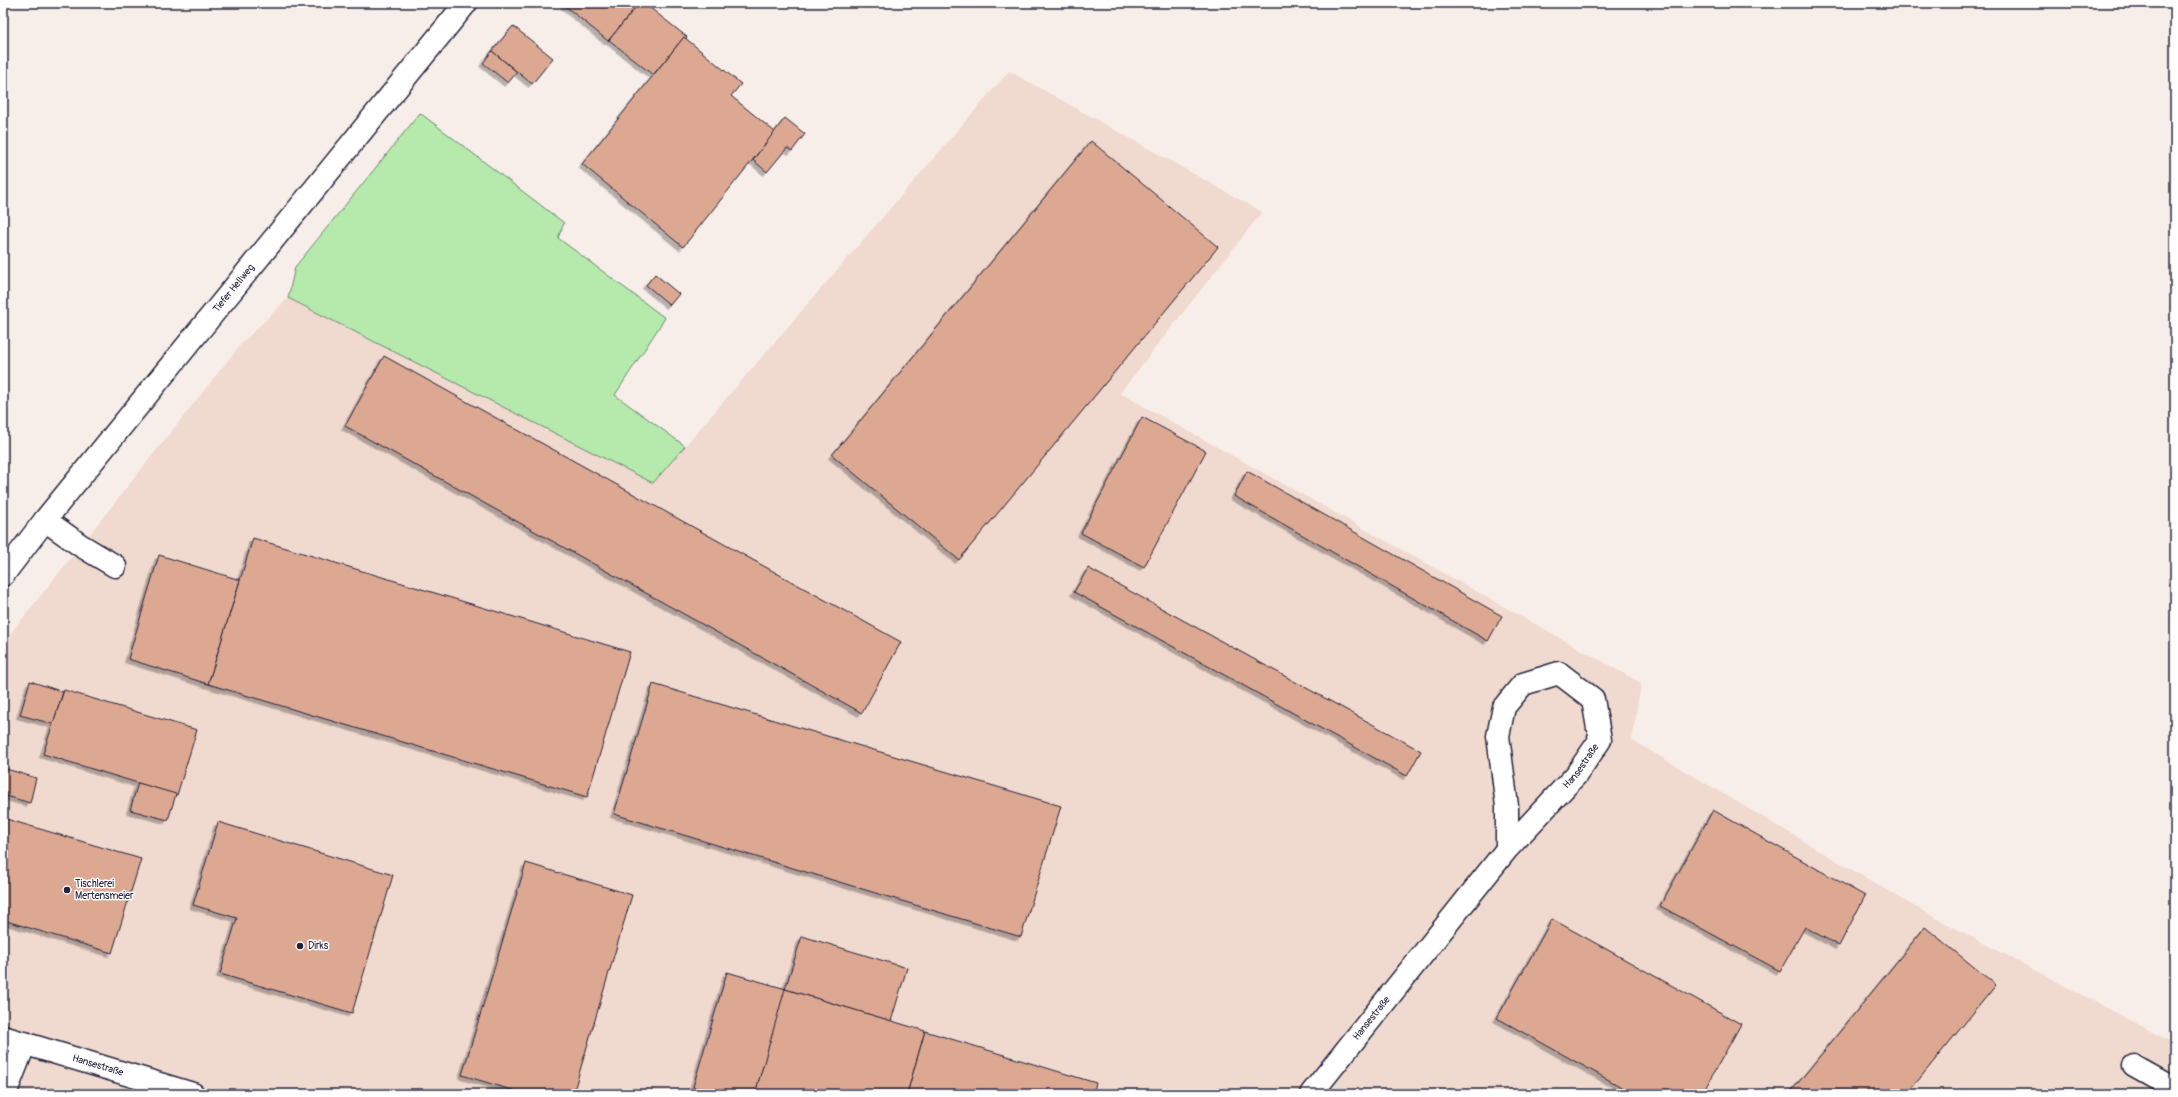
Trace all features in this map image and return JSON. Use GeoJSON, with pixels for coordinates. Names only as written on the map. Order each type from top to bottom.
{"type":"FeatureCollection","features":[{"type":"Feature","properties":{"kind":"street","name":"Tiefer Hellweg"},"geometry":{"type":"LineString","coordinates":[[3,574],[45,520],[466,3]]}},
{"type":"Feature","properties":{"kind":"street"},"geometry":{"type":"LineString","coordinates":[[45,520],[80,545],[115,566]]}},
{"type":"Feature","properties":{"kind":"street","name":"Hansestraße"},"geometry":{"type":"LineString","coordinates":[[1311,1094],[1507,849],[1576,775],[1600,740],[1593,699],[1559,674],[1523,684],[1504,708],[1498,736],[1507,806],[1507,849]]}},
{"type":"Feature","properties":{"kind":"street","name":"Hansestraße"},"geometry":{"type":"LineString","coordinates":[[3,1036],[193,1094]]}},
{"type":"Feature","properties":{"kind":"street"},"geometry":{"type":"LineString","coordinates":[[5,1094],[25,1043]]}},
{"type":"Feature","properties":{"kind":"street"},"geometry":{"type":"LineString","coordinates":[[2134,1066],[2175,1089]]}},
{"type":"Feature","properties":{"kind":"shaded area"},"geometry":{"type":"Polygon","coordinates":[[[1009,71],[1262,212],[1120,393],[1641,683],[1632,740],[1917,908],[2175,1044],[2175,1094],[3,1094],[3,643],[241,344],[288,298],[653,483],[1009,71]]]}},
{"type":"Feature","properties":{"kind":"green space"},"geometry":{"type":"Polygon","coordinates":[[[420,113],[564,223],[558,238],[665,318],[615,395],[685,446],[653,483],[288,298],[295,267],[420,113]]]}},
{"type":"Feature","properties":{"kind":"building"},"geometry":{"type":"Polygon","coordinates":[[[566,3],[639,3],[608,41],[564,5],[566,3]]]}},
{"type":"Feature","properties":{"kind":"building"},"geometry":{"type":"Polygon","coordinates":[[[639,3],[644,3],[687,37],[686,39],[684,37],[653,75],[609,40],[639,3]]]}},
{"type":"Feature","properties":{"kind":"building"},"geometry":{"type":"Polygon","coordinates":[[[513,26],[553,58],[532,84],[492,51],[513,26]]]}},
{"type":"Feature","properties":{"kind":"building"},"geometry":{"type":"Polygon","coordinates":[[[684,37],[741,84],[731,96],[775,132],[683,247],[582,164],[684,37]]]}},
{"type":"Feature","properties":{"kind":"building"},"geometry":{"type":"Polygon","coordinates":[[[492,51],[517,72],[508,83],[483,63],[492,51]]]}},
{"type":"Feature","properties":{"kind":"building"},"geometry":{"type":"Polygon","coordinates":[[[785,118],[805,134],[792,151],[787,148],[767,172],[753,160],[785,118]]]}},
{"type":"Feature","properties":{"kind":"building"},"geometry":{"type":"Polygon","coordinates":[[[1091,141],[1218,247],[959,560],[832,455],[1091,141]]]}},
{"type":"Feature","properties":{"kind":"building"},"geometry":{"type":"Polygon","coordinates":[[[655,274],[679,294],[670,305],[646,285],[655,274]]]}},
{"type":"Feature","properties":{"kind":"building"},"geometry":{"type":"Polygon","coordinates":[[[384,356],[901,642],[862,713],[345,426],[384,356]]]}},
{"type":"Feature","properties":{"kind":"building"},"geometry":{"type":"Polygon","coordinates":[[[1142,417],[1206,451],[1144,567],[1081,533],[1142,417]]]}},
{"type":"Feature","properties":{"kind":"building"},"geometry":{"type":"Polygon","coordinates":[[[1247,471],[1502,616],[1488,641],[1234,496],[1247,471]]]}},
{"type":"Feature","properties":{"kind":"building"},"geometry":{"type":"Polygon","coordinates":[[[253,538],[630,652],[587,797],[208,684],[253,538]]]}},
{"type":"Feature","properties":{"kind":"building"},"geometry":{"type":"Polygon","coordinates":[[[159,555],[240,580],[208,684],[128,659],[159,555]]]}},
{"type":"Feature","properties":{"kind":"building"},"geometry":{"type":"Polygon","coordinates":[[[1088,568],[1421,751],[1407,776],[1074,592],[1088,568]]]}},
{"type":"Feature","properties":{"kind":"building"},"geometry":{"type":"Polygon","coordinates":[[[30,681],[63,692],[53,724],[20,715],[30,681]]]}},
{"type":"Feature","properties":{"kind":"building"},"geometry":{"type":"Polygon","coordinates":[[[653,684],[1061,806],[1021,937],[614,814],[653,684]]]}},
{"type":"Feature","properties":{"kind":"building"},"geometry":{"type":"Polygon","coordinates":[[[64,690],[197,730],[177,795],[43,754],[64,690]]]}},
{"type":"Feature","properties":{"kind":"building"},"geometry":{"type":"Polygon","coordinates":[[[3,768],[36,778],[30,803],[3,795],[3,768]]]}},
{"type":"Feature","properties":{"kind":"building"},"geometry":{"type":"Polygon","coordinates":[[[138,783],[176,794],[168,820],[130,810],[138,783]]]}},
{"type":"Feature","properties":{"kind":"building"},"geometry":{"type":"Polygon","coordinates":[[[1713,810],[1865,896],[1839,946],[1805,927],[1780,971],[1660,906],[1713,810]]]}},
{"type":"Feature","properties":{"kind":"building","name":"Tischlerei Mertensmeier"},"geometry":{"type":"Polygon","coordinates":[[[3,818],[141,859],[112,953],[3,920],[3,818]]]}},
{"type":"Feature","properties":{"kind":"building","name":"Dirks"},"geometry":{"type":"Polygon","coordinates":[[[218,822],[393,875],[352,1013],[220,974],[237,918],[193,905],[218,822]]]}},
{"type":"Feature","properties":{"kind":"building"},"geometry":{"type":"Polygon","coordinates":[[[526,863],[632,895],[573,1094],[525,1094],[462,1075],[526,863]]]}},
{"type":"Feature","properties":{"kind":"building"},"geometry":{"type":"Polygon","coordinates":[[[1552,919],[1741,1024],[1702,1094],[1634,1094],[1497,1018],[1552,919]]]}},
{"type":"Feature","properties":{"kind":"building"},"geometry":{"type":"Polygon","coordinates":[[[1925,927],[1996,985],[1907,1094],[1789,1094],[1925,927]]]}},
{"type":"Feature","properties":{"kind":"building"},"geometry":{"type":"Polygon","coordinates":[[[802,936],[907,968],[891,1021],[785,989],[802,936]]]}},
{"type":"Feature","properties":{"kind":"building"},"geometry":{"type":"Polygon","coordinates":[[[727,972],[786,989],[755,1094],[718,1094],[693,1087],[727,972]]]}},
{"type":"Feature","properties":{"kind":"building"},"geometry":{"type":"Polygon","coordinates":[[[785,989],[925,1031],[907,1094],[755,1094],[785,989]]]}},
{"type":"Feature","properties":{"kind":"building"},"geometry":{"type":"Polygon","coordinates":[[[925,1031],[1096,1083],[1093,1094],[907,1094],[925,1031]]]}},
{"type":"Feature","properties":{"kind":"place","name":"Tischlerei Mertensmeier"},"geometry":{"type":"Point","coordinates":[67,890]}},
{"type":"Feature","properties":{"kind":"place","name":"Dirks"},"geometry":{"type":"Point","coordinates":[300,946]}}]}
